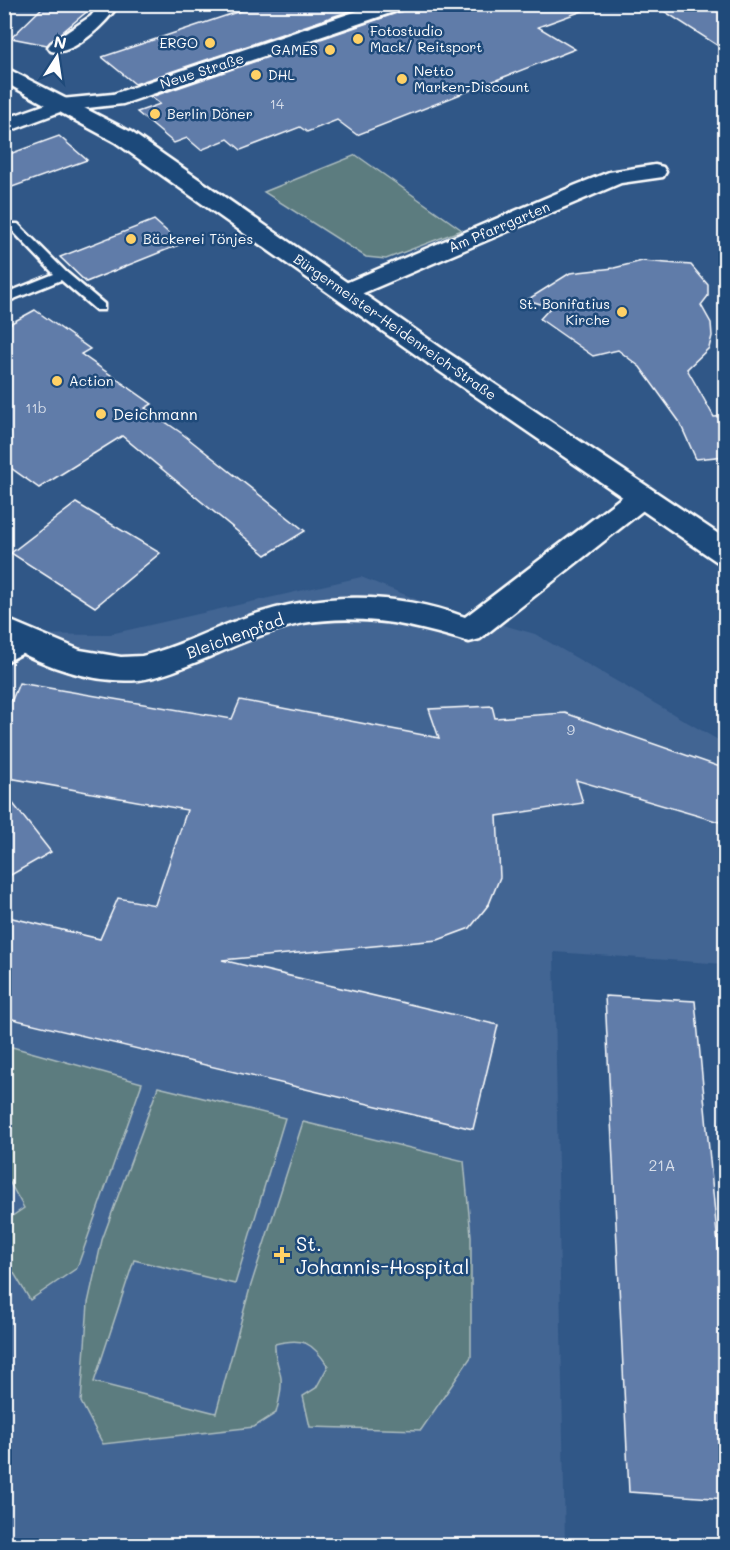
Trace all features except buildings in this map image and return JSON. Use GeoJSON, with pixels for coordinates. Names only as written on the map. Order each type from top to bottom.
{"type":"FeatureCollection","features":[{"type":"Feature","properties":{"kind":"street"},"geometry":{"type":"LineString","coordinates":[[58,47],[98,20],[110,4]]}},
{"type":"Feature","properties":{"kind":"street","name":"Neue Straße"},"geometry":{"type":"LineString","coordinates":[[4,127],[61,105],[116,99],[398,4]]}},
{"type":"Feature","properties":{"kind":"street","name":"Bürgermeister-Heidenreich-Straße"},"geometry":{"type":"LineString","coordinates":[[4,74],[123,137],[726,554]]}},
{"type":"Feature","properties":{"kind":"street","name":"Bürgermeister-Heidenreich-Straße"},"geometry":{"type":"LineString","coordinates":[[4,93],[61,105]]}},
{"type":"Feature","properties":{"kind":"street","name":"Am Pfarrgarten"},"geometry":{"type":"LineString","coordinates":[[345,292],[414,265],[477,235],[617,177],[655,172]]}},
{"type":"Feature","properties":{"kind":"street","name":"Bleichenpfad"},"geometry":{"type":"LineString","coordinates":[[12,643],[95,666],[123,667],[159,664],[282,617],[361,607],[441,618],[469,631],[641,497]]}},
{"type":"Feature","properties":{"kind":"lane"},"geometry":{"type":"LineString","coordinates":[[14,226],[62,275],[100,307]]}},
{"type":"Feature","properties":{"kind":"lane"},"geometry":{"type":"LineString","coordinates":[[4,298],[62,275]]}},
{"type":"Feature","properties":{"kind":"shaded area","name":"St. Johannis-Hospital"},"geometry":{"type":"Polygon","coordinates":[[[361,577],[428,604],[535,634],[725,744],[725,964],[554,952],[565,1545],[5,1546],[5,634],[106,635],[361,577]]]}},
{"type":"Feature","properties":{"kind":"green space"},"geometry":{"type":"Polygon","coordinates":[[[356,155],[462,230],[386,259],[366,257],[264,192],[356,155]]]}},
{"type":"Feature","properties":{"kind":"green space"},"geometry":{"type":"Polygon","coordinates":[[[5,1045],[142,1083],[77,1268],[30,1300],[5,1258],[5,1221],[24,1208],[5,1174],[5,1045]]]}},
{"type":"Feature","properties":{"kind":"green space"},"geometry":{"type":"Polygon","coordinates":[[[158,1087],[285,1118],[235,1284],[134,1260],[94,1382],[216,1413],[250,1288],[303,1122],[464,1161],[471,1236],[471,1357],[421,1430],[310,1427],[303,1396],[316,1388],[328,1366],[312,1347],[306,1343],[293,1341],[275,1344],[281,1382],[276,1413],[254,1427],[103,1444],[81,1402],[88,1303],[102,1240],[158,1087]]]}},
{"type":"Feature","properties":{"kind":"place","name":"Fotostudio Mack/ Reitsport"},"geometry":{"type":"Point","coordinates":[358,39]}},
{"type":"Feature","properties":{"kind":"place","name":"ERGO"},"geometry":{"type":"Point","coordinates":[210,43]}},
{"type":"Feature","properties":{"kind":"place","name":"GAMES"},"geometry":{"type":"Point","coordinates":[330,50]}},
{"type":"Feature","properties":{"kind":"place","name":"DHL"},"geometry":{"type":"Point","coordinates":[256,75]}},
{"type":"Feature","properties":{"kind":"place","name":"Netto Marken-Discount"},"geometry":{"type":"Point","coordinates":[402,79]}},
{"type":"Feature","properties":{"kind":"place","name":"Berlin Döner"},"geometry":{"type":"Point","coordinates":[155,114]}},
{"type":"Feature","properties":{"kind":"place","name":"Bäckerei Tönjes"},"geometry":{"type":"Point","coordinates":[131,239]}},
{"type":"Feature","properties":{"kind":"place","name":"St. Bonifatius Kirche"},"geometry":{"type":"Point","coordinates":[622,312]}},
{"type":"Feature","properties":{"kind":"place","name":"Action"},"geometry":{"type":"Point","coordinates":[57,381]}},
{"type":"Feature","properties":{"kind":"place","name":"Deichmann"},"geometry":{"type":"Point","coordinates":[101,414]}},
{"type":"Feature","properties":{"kind":"place","name":"St. Johannis-Hospital"},"geometry":{"type":"Point","coordinates":[282,1255]}}]}
